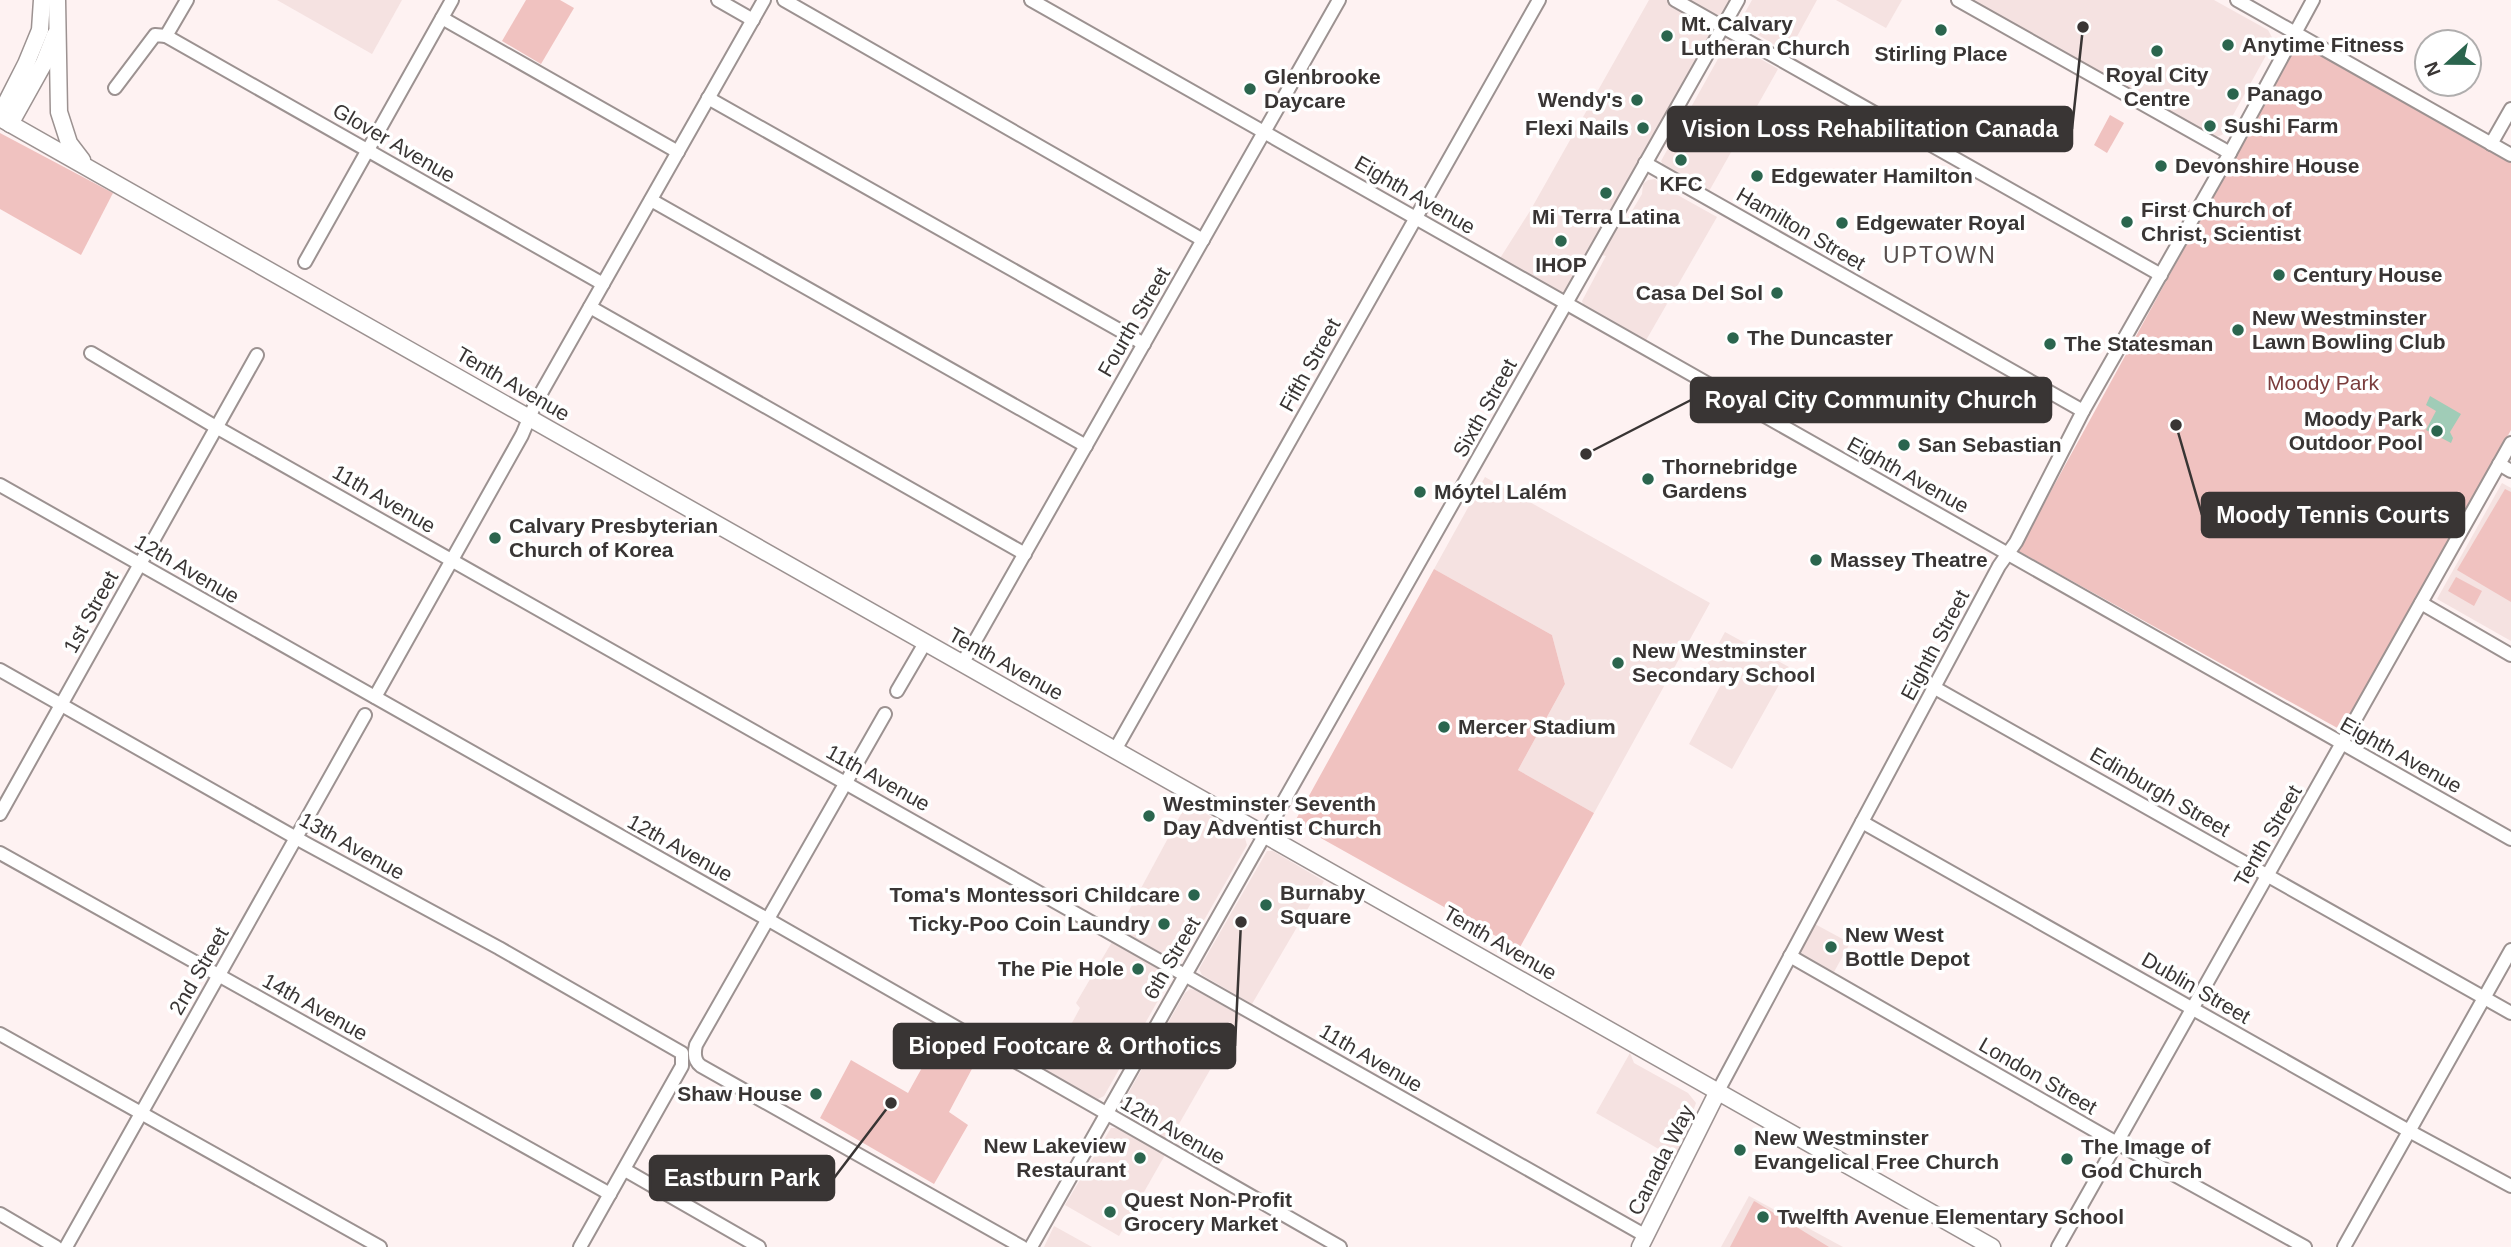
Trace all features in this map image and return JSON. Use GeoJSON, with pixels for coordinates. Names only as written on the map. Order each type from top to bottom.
{"type":"FeatureCollection","features":[{"type":"Feature","properties":{"kind":"main road"},"geometry":{"type":"LineString","coordinates":[[3,119],[40,30],[42,0]]}},
{"type":"Feature","properties":{"kind":"main road"},"geometry":{"type":"LineString","coordinates":[[58,0],[59,112],[69,143],[91,169]]}},
{"type":"Feature","properties":{"kind":"main road"},"geometry":{"type":"LineString","coordinates":[[3,119],[44,63],[58,26]]}},
{"type":"Feature","properties":{"kind":"main road","name":"Tenth Avenue"},"geometry":{"type":"LineString","coordinates":[[3,119],[1992,1247]]}},
{"type":"Feature","properties":{"kind":"main road","name":"Canada Way"},"geometry":{"type":"LineString","coordinates":[[1643,1242],[1718,1091]]}},
{"type":"Feature","properties":{"kind":"street"},"geometry":{"type":"LineString","coordinates":[[116,88],[155,35],[166,36],[187,0]]}},
{"type":"Feature","properties":{"kind":"street"},"geometry":{"type":"LineString","coordinates":[[305,262],[452,0]]}},
{"type":"Feature","properties":{"kind":"street"},"geometry":{"type":"LineString","coordinates":[[718,0],[753,20]]}},
{"type":"Feature","properties":{"kind":"street"},"geometry":{"type":"LineString","coordinates":[[375,697],[522,435],[536,402],[764,0]]}},
{"type":"Feature","properties":{"kind":"street"},"geometry":{"type":"LineString","coordinates":[[784,0],[1203,240]]}},
{"type":"Feature","properties":{"kind":"street","name":"Eighth Avenue"},"geometry":{"type":"LineString","coordinates":[[1031,0],[2511,839]]}},
{"type":"Feature","properties":{"kind":"street","name":"Fourth Street"},"geometry":{"type":"LineString","coordinates":[[962,664],[1339,0]]}},
{"type":"Feature","properties":{"kind":"street","name":"Fifth Street"},"geometry":{"type":"LineString","coordinates":[[1115,750],[1539,0]]}},
{"type":"Feature","properties":{"kind":"street"},"geometry":{"type":"LineString","coordinates":[[1675,0],[2161,275]]}},
{"type":"Feature","properties":{"kind":"street","name":"Sixth Street"},"geometry":{"type":"LineString","coordinates":[[1265,834],[1738,0]]}},
{"type":"Feature","properties":{"kind":"street"},"geometry":{"type":"LineString","coordinates":[[1958,0],[2230,153]]}},
{"type":"Feature","properties":{"kind":"street"},"geometry":{"type":"LineString","coordinates":[[2237,0],[2511,155]]}},
{"type":"Feature","properties":{"kind":"street","name":"Eighth Street"},"geometry":{"type":"LineString","coordinates":[[1718,1091],[2007,552],[2016,542],[2083,411],[2230,153],[2313,0]]}},
{"type":"Feature","properties":{"kind":"street"},"geometry":{"type":"LineString","coordinates":[[442,18],[678,152]]}},
{"type":"Feature","properties":{"kind":"street","name":"Glover Avenue"},"geometry":{"type":"LineString","coordinates":[[166,36],[603,284]]}},
{"type":"Feature","properties":{"kind":"street"},"geometry":{"type":"LineString","coordinates":[[708,98],[1143,344]]}},
{"type":"Feature","properties":{"kind":"street"},"geometry":{"type":"LineString","coordinates":[[2491,144],[2511,109]]}},
{"type":"Feature","properties":{"kind":"street","name":"Hamilton Street"},"geometry":{"type":"LineString","coordinates":[[1645,163],[2083,411]]}},
{"type":"Feature","properties":{"kind":"street"},"geometry":{"type":"LineString","coordinates":[[651,200],[1086,446]]}},
{"type":"Feature","properties":{"kind":"street"},"geometry":{"type":"LineString","coordinates":[[590,307],[1025,554]]}},
{"type":"Feature","properties":{"kind":"street","name":"11th Avenue"},"geometry":{"type":"LineString","coordinates":[[91,353],[1185,975],[1643,1242]]}},
{"type":"Feature","properties":{"kind":"street","name":"1st Street"},"geometry":{"type":"LineString","coordinates":[[0,814],[257,355]]}},
{"type":"Feature","properties":{"kind":"street","name":"Tenth Street"},"geometry":{"type":"LineString","coordinates":[[2058,1247],[2511,443]]}},
{"type":"Feature","properties":{"kind":"street"},"geometry":{"type":"LineString","coordinates":[[2499,464],[2511,471]]}},
{"type":"Feature","properties":{"kind":"street","name":"12th Avenue"},"geometry":{"type":"LineString","coordinates":[[0,485],[1340,1247]]}},
{"type":"Feature","properties":{"kind":"street"},"geometry":{"type":"LineString","coordinates":[[2421,603],[2511,655]]}},
{"type":"Feature","properties":{"kind":"street"},"geometry":{"type":"LineString","coordinates":[[897,691],[925,643]]}},
{"type":"Feature","properties":{"kind":"street","name":"13th Avenue"},"geometry":{"type":"LineString","coordinates":[[0,670],[533,967],[689,1056],[701,1066],[1022,1247]]}},
{"type":"Feature","properties":{"kind":"street","name":"Edinburgh Street"},"geometry":{"type":"LineString","coordinates":[[1935,688],[2511,1013]]}},
{"type":"Feature","properties":{"kind":"street"},"geometry":{"type":"LineString","coordinates":[[580,1247],[885,714]]}},
{"type":"Feature","properties":{"kind":"street","name":"2nd Street"},"geometry":{"type":"LineString","coordinates":[[66,1247],[365,715]]}},
{"type":"Feature","properties":{"kind":"street","name":"Dublin Street"},"geometry":{"type":"LineString","coordinates":[[1862,822],[2511,1186]]}},
{"type":"Feature","properties":{"kind":"street","name":"6th Street"},"geometry":{"type":"LineString","coordinates":[[1031,1247],[1265,834]]}},
{"type":"Feature","properties":{"kind":"street","name":"14th Avenue"},"geometry":{"type":"LineString","coordinates":[[0,853],[610,1194]]}},
{"type":"Feature","properties":{"kind":"street"},"geometry":{"type":"LineString","coordinates":[[2344,1247],[2511,950]]}},
{"type":"Feature","properties":{"kind":"street","name":"London Street"},"geometry":{"type":"LineString","coordinates":[[1790,956],[2305,1247]]}},
{"type":"Feature","properties":{"kind":"street"},"geometry":{"type":"LineString","coordinates":[[0,1034],[380,1247]]}},
{"type":"Feature","properties":{"kind":"street"},"geometry":{"type":"LineString","coordinates":[[625,1170],[759,1247]]}},
{"type":"Feature","properties":{"kind":"street"},"geometry":{"type":"LineString","coordinates":[[0,1214],[56,1247]]}},
{"type":"Feature","properties":{"kind":"shaded area"},"geometry":{"type":"Polygon","coordinates":[[[277,0],[402,0],[372,54],[277,0]]]}},
{"type":"Feature","properties":{"kind":"shaded area"},"geometry":{"type":"Polygon","coordinates":[[[1649,0],[1738,0],[1565,304],[1497,263],[1530,211],[1649,0]]]}},
{"type":"Feature","properties":{"kind":"shaded area"},"geometry":{"type":"Polygon","coordinates":[[[1752,0],[1817,0],[1788,53],[1750,30],[1742,30],[1739,23],[1752,0]]]}},
{"type":"Feature","properties":{"kind":"shaded area"},"geometry":{"type":"Polygon","coordinates":[[[1836,0],[1902,0],[1886,28],[1836,0]]]}},
{"type":"Feature","properties":{"kind":"shaded area","name":"Royal City Centre"},"geometry":{"type":"Polygon","coordinates":[[[1969,0],[2214,0],[2268,30],[2274,41],[2222,135],[2213,138],[1969,0]]]}},
{"type":"Feature","properties":{"kind":"shaded area"},"geometry":{"type":"Polygon","coordinates":[[[1729,41],[1778,69],[1708,193],[1665,168],[1661,161],[1719,57],[1715,49],[1718,44],[1726,46],[1729,41]]]}},
{"type":"Feature","properties":{"kind":"shaded area"},"geometry":{"type":"Polygon","coordinates":[[[1655,179],[1665,188],[1717,217],[1645,342],[1584,307],[1582,301],[1606,256],[1602,255],[1622,220],[1626,221],[1642,194],[1643,184],[1655,179]]]}},
{"type":"Feature","properties":{"kind":"shaded area"},"geometry":{"type":"Polygon","coordinates":[[[2430,396],[2461,414],[2450,432],[2453,438],[2451,443],[2426,430],[2436,411],[2426,405],[2430,396]]]}},
{"type":"Feature","properties":{"kind":"shaded area","name":"New Westminster Secondary School"},"geometry":{"type":"Polygon","coordinates":[[[1485,477],[1710,603],[1594,813],[1518,770],[1565,684],[1552,635],[1434,569],[1485,477]]]}},
{"type":"Feature","properties":{"kind":"shaded area"},"geometry":{"type":"Polygon","coordinates":[[[2502,483],[2511,488],[2511,641],[2437,599],[2502,483]]]}},
{"type":"Feature","properties":{"kind":"shaded area"},"geometry":{"type":"Polygon","coordinates":[[[1725,632],[1789,667],[1732,769],[1689,744],[1723,681],[1704,670],[1725,632]]]}},
{"type":"Feature","properties":{"kind":"shaded area"},"geometry":{"type":"Polygon","coordinates":[[[1187,803],[1244,835],[1247,845],[1183,957],[1174,960],[1119,929],[1187,803]]]}},
{"type":"Feature","properties":{"kind":"shaded area"},"geometry":{"type":"Polygon","coordinates":[[[1267,851],[1273,851],[1324,881],[1252,1004],[1202,975],[1199,969],[1267,851]]]}},
{"type":"Feature","properties":{"kind":"shaded area"},"geometry":{"type":"Polygon","coordinates":[[[1813,923],[1850,943],[1834,972],[1798,952],[1813,923]]]}},
{"type":"Feature","properties":{"kind":"shaded area"},"geometry":{"type":"Polygon","coordinates":[[[1112,942],[1165,972],[1169,981],[1104,1096],[1098,1099],[1046,1071],[1080,1008],[1076,1003],[1112,942]]]}},
{"type":"Feature","properties":{"kind":"shaded area"},"geometry":{"type":"Polygon","coordinates":[[[1190,989],[1241,1016],[1168,1143],[1129,1120],[1121,1106],[1185,993],[1190,989]]]}},
{"type":"Feature","properties":{"kind":"shaded area"},"geometry":{"type":"Polygon","coordinates":[[[1630,1053],[1634,1063],[1688,1093],[1696,1103],[1676,1159],[1596,1113],[1630,1053]]]}},
{"type":"Feature","properties":{"kind":"shaded area"},"geometry":{"type":"Polygon","coordinates":[[[1111,1128],[1117,1128],[1165,1155],[1119,1236],[1065,1205],[1111,1128]]]}},
{"type":"Feature","properties":{"kind":"shaded area","name":"Twelfth Avenue Elementary School"},"geometry":{"type":"Polygon","coordinates":[[[1749,1196],[1843,1247],[1721,1247],[1749,1196]]]}},
{"type":"Feature","properties":{"kind":"shaded area"},"geometry":{"type":"Polygon","coordinates":[[[1054,1226],[1092,1247],[1044,1247],[1054,1226]]]}},
{"type":"Feature","properties":{"kind":"green space"},"geometry":{"type":"Polygon","coordinates":[[[526,0],[560,0],[574,8],[541,64],[502,41],[526,0]]]}},
{"type":"Feature","properties":{"kind":"green space","name":"Moody Park"},"geometry":{"type":"Polygon","coordinates":[[[2298,41],[2511,162],[2511,430],[2341,730],[2018,551],[2298,41]]]}},
{"type":"Feature","properties":{"kind":"green space"},"geometry":{"type":"Polygon","coordinates":[[[2110,115],[2124,123],[2107,153],[2094,145],[2110,115]]]}},
{"type":"Feature","properties":{"kind":"green space"},"geometry":{"type":"Polygon","coordinates":[[[0,133],[113,193],[81,255],[0,209],[0,133]]]}},
{"type":"Feature","properties":{"kind":"green space"},"geometry":{"type":"Polygon","coordinates":[[[2505,489],[2511,492],[2511,602],[2457,570],[2505,489]]]}},
{"type":"Feature","properties":{"kind":"green space","name":"Mercer Stadium"},"geometry":{"type":"Polygon","coordinates":[[[1434,569],[1552,635],[1565,684],[1518,770],[1594,813],[1519,949],[1294,823],[1434,569]]]}},
{"type":"Feature","properties":{"kind":"green space"},"geometry":{"type":"Polygon","coordinates":[[[2456,577],[2482,591],[2474,606],[2448,591],[2456,577]]]}},
{"type":"Feature","properties":{"kind":"green space"},"geometry":{"type":"Polygon","coordinates":[[[944,1028],[982,1050],[949,1112],[968,1125],[934,1184],[820,1118],[851,1060],[908,1093],[944,1028]]]}},
{"type":"Feature","properties":{"kind":"green space","name":"Twelfth Avenue Elementary School"},"geometry":{"type":"Polygon","coordinates":[[[1754,1201],[1756,1202],[1829,1247],[1730,1247],[1754,1201]]]}},
{"type":"Feature","properties":{"kind":"place","name":"Vision Loss Rehabilitation Canada"},"geometry":{"type":"Point","coordinates":[2083,27]}},
{"type":"Feature","properties":{"kind":"place","name":"Stirling Place"},"geometry":{"type":"Point","coordinates":[1941,30]}},
{"type":"Feature","properties":{"kind":"place","name":"Mt. Calvary Lutheran Church"},"geometry":{"type":"Point","coordinates":[1667,36]}},
{"type":"Feature","properties":{"kind":"place","name":"Anytime Fitness"},"geometry":{"type":"Point","coordinates":[2228,45]}},
{"type":"Feature","properties":{"kind":"place","name":"Royal City Centre"},"geometry":{"type":"Point","coordinates":[2157,51]}},
{"type":"Feature","properties":{"kind":"place","name":"Glenbrooke Daycare"},"geometry":{"type":"Point","coordinates":[1250,89]}},
{"type":"Feature","properties":{"kind":"place","name":"Panago"},"geometry":{"type":"Point","coordinates":[2233,94]}},
{"type":"Feature","properties":{"kind":"place","name":"Wendy's"},"geometry":{"type":"Point","coordinates":[1637,100]}},
{"type":"Feature","properties":{"kind":"place","name":"Sushi Farm"},"geometry":{"type":"Point","coordinates":[2210,126]}},
{"type":"Feature","properties":{"kind":"place","name":"Flexi Nails"},"geometry":{"type":"Point","coordinates":[1643,128]}},
{"type":"Feature","properties":{"kind":"place","name":"KFC"},"geometry":{"type":"Point","coordinates":[1681,160]}},
{"type":"Feature","properties":{"kind":"place","name":"Devonshire House"},"geometry":{"type":"Point","coordinates":[2161,166]}},
{"type":"Feature","properties":{"kind":"place","name":"Edgewater Hamilton"},"geometry":{"type":"Point","coordinates":[1757,176]}},
{"type":"Feature","properties":{"kind":"place","name":"Mi Terra Latina"},"geometry":{"type":"Point","coordinates":[1606,193]}},
{"type":"Feature","properties":{"kind":"place","name":"First Church of Christ, Scientist"},"geometry":{"type":"Point","coordinates":[2127,222]}},
{"type":"Feature","properties":{"kind":"place","name":"Edgewater Royal"},"geometry":{"type":"Point","coordinates":[1842,223]}},
{"type":"Feature","properties":{"kind":"place","name":"IHOP"},"geometry":{"type":"Point","coordinates":[1561,241]}},
{"type":"Feature","properties":{"kind":"place","name":"Century House"},"geometry":{"type":"Point","coordinates":[2279,275]}},
{"type":"Feature","properties":{"kind":"place","name":"Casa Del Sol"},"geometry":{"type":"Point","coordinates":[1777,293]}},
{"type":"Feature","properties":{"kind":"place","name":"New Westminster Lawn Bowling Club"},"geometry":{"type":"Point","coordinates":[2238,330]}},
{"type":"Feature","properties":{"kind":"place","name":"The Duncaster"},"geometry":{"type":"Point","coordinates":[1733,338]}},
{"type":"Feature","properties":{"kind":"place","name":"The Statesman"},"geometry":{"type":"Point","coordinates":[2050,344]}},
{"type":"Feature","properties":{"kind":"place","name":"Moody Tennis Courts"},"geometry":{"type":"Point","coordinates":[2176,425]}},
{"type":"Feature","properties":{"kind":"place","name":"Moody Park Outdoor Pool"},"geometry":{"type":"Point","coordinates":[2437,431]}},
{"type":"Feature","properties":{"kind":"place","name":"San Sebastian"},"geometry":{"type":"Point","coordinates":[1904,445]}},
{"type":"Feature","properties":{"kind":"place","name":"Royal City Community Church"},"geometry":{"type":"Point","coordinates":[1586,454]}},
{"type":"Feature","properties":{"kind":"place","name":"Thornebridge Gardens"},"geometry":{"type":"Point","coordinates":[1648,479]}},
{"type":"Feature","properties":{"kind":"place","name":"Móytel Lalém"},"geometry":{"type":"Point","coordinates":[1420,492]}},
{"type":"Feature","properties":{"kind":"place","name":"Calvary Presbyterian Church of Korea"},"geometry":{"type":"Point","coordinates":[495,538]}},
{"type":"Feature","properties":{"kind":"place","name":"Massey Theatre"},"geometry":{"type":"Point","coordinates":[1816,560]}},
{"type":"Feature","properties":{"kind":"place","name":"New Westminster Secondary School"},"geometry":{"type":"Point","coordinates":[1618,663]}},
{"type":"Feature","properties":{"kind":"place","name":"Mercer Stadium"},"geometry":{"type":"Point","coordinates":[1444,727]}},
{"type":"Feature","properties":{"kind":"place","name":"Westminster Seventh Day Adventist Church"},"geometry":{"type":"Point","coordinates":[1149,816]}},
{"type":"Feature","properties":{"kind":"place","name":"Toma's Montessori Childcare"},"geometry":{"type":"Point","coordinates":[1194,895]}},
{"type":"Feature","properties":{"kind":"place","name":"Burnaby Square"},"geometry":{"type":"Point","coordinates":[1266,905]}},
{"type":"Feature","properties":{"kind":"place","name":"Bioped Footcare & Orthotics"},"geometry":{"type":"Point","coordinates":[1241,922]}},
{"type":"Feature","properties":{"kind":"place","name":"Ticky-Poo Coin Laundry"},"geometry":{"type":"Point","coordinates":[1164,924]}},
{"type":"Feature","properties":{"kind":"place","name":"New West Bottle Depot"},"geometry":{"type":"Point","coordinates":[1831,947]}},
{"type":"Feature","properties":{"kind":"place","name":"The Pie Hole"},"geometry":{"type":"Point","coordinates":[1138,969]}},
{"type":"Feature","properties":{"kind":"place","name":"Shaw House"},"geometry":{"type":"Point","coordinates":[816,1094]}},
{"type":"Feature","properties":{"kind":"place","name":"Eastburn Park"},"geometry":{"type":"Point","coordinates":[891,1103]}},
{"type":"Feature","properties":{"kind":"place","name":"New Westminster Evangelical Free Church"},"geometry":{"type":"Point","coordinates":[1740,1150]}},
{"type":"Feature","properties":{"kind":"place","name":"New Lakeview Restaurant"},"geometry":{"type":"Point","coordinates":[1140,1158]}},
{"type":"Feature","properties":{"kind":"place","name":"The Image of God Church"},"geometry":{"type":"Point","coordinates":[2067,1159]}},
{"type":"Feature","properties":{"kind":"place","name":"Quest Non-Profit Grocery Market"},"geometry":{"type":"Point","coordinates":[1110,1212]}},
{"type":"Feature","properties":{"kind":"place","name":"Twelfth Avenue Elementary School"},"geometry":{"type":"Point","coordinates":[1763,1217]}},
{"type":"Feature","properties":{"kind":"district","name":"UPTOWN"},"geometry":{"type":"Point","coordinates":[1940,255]}}]}
